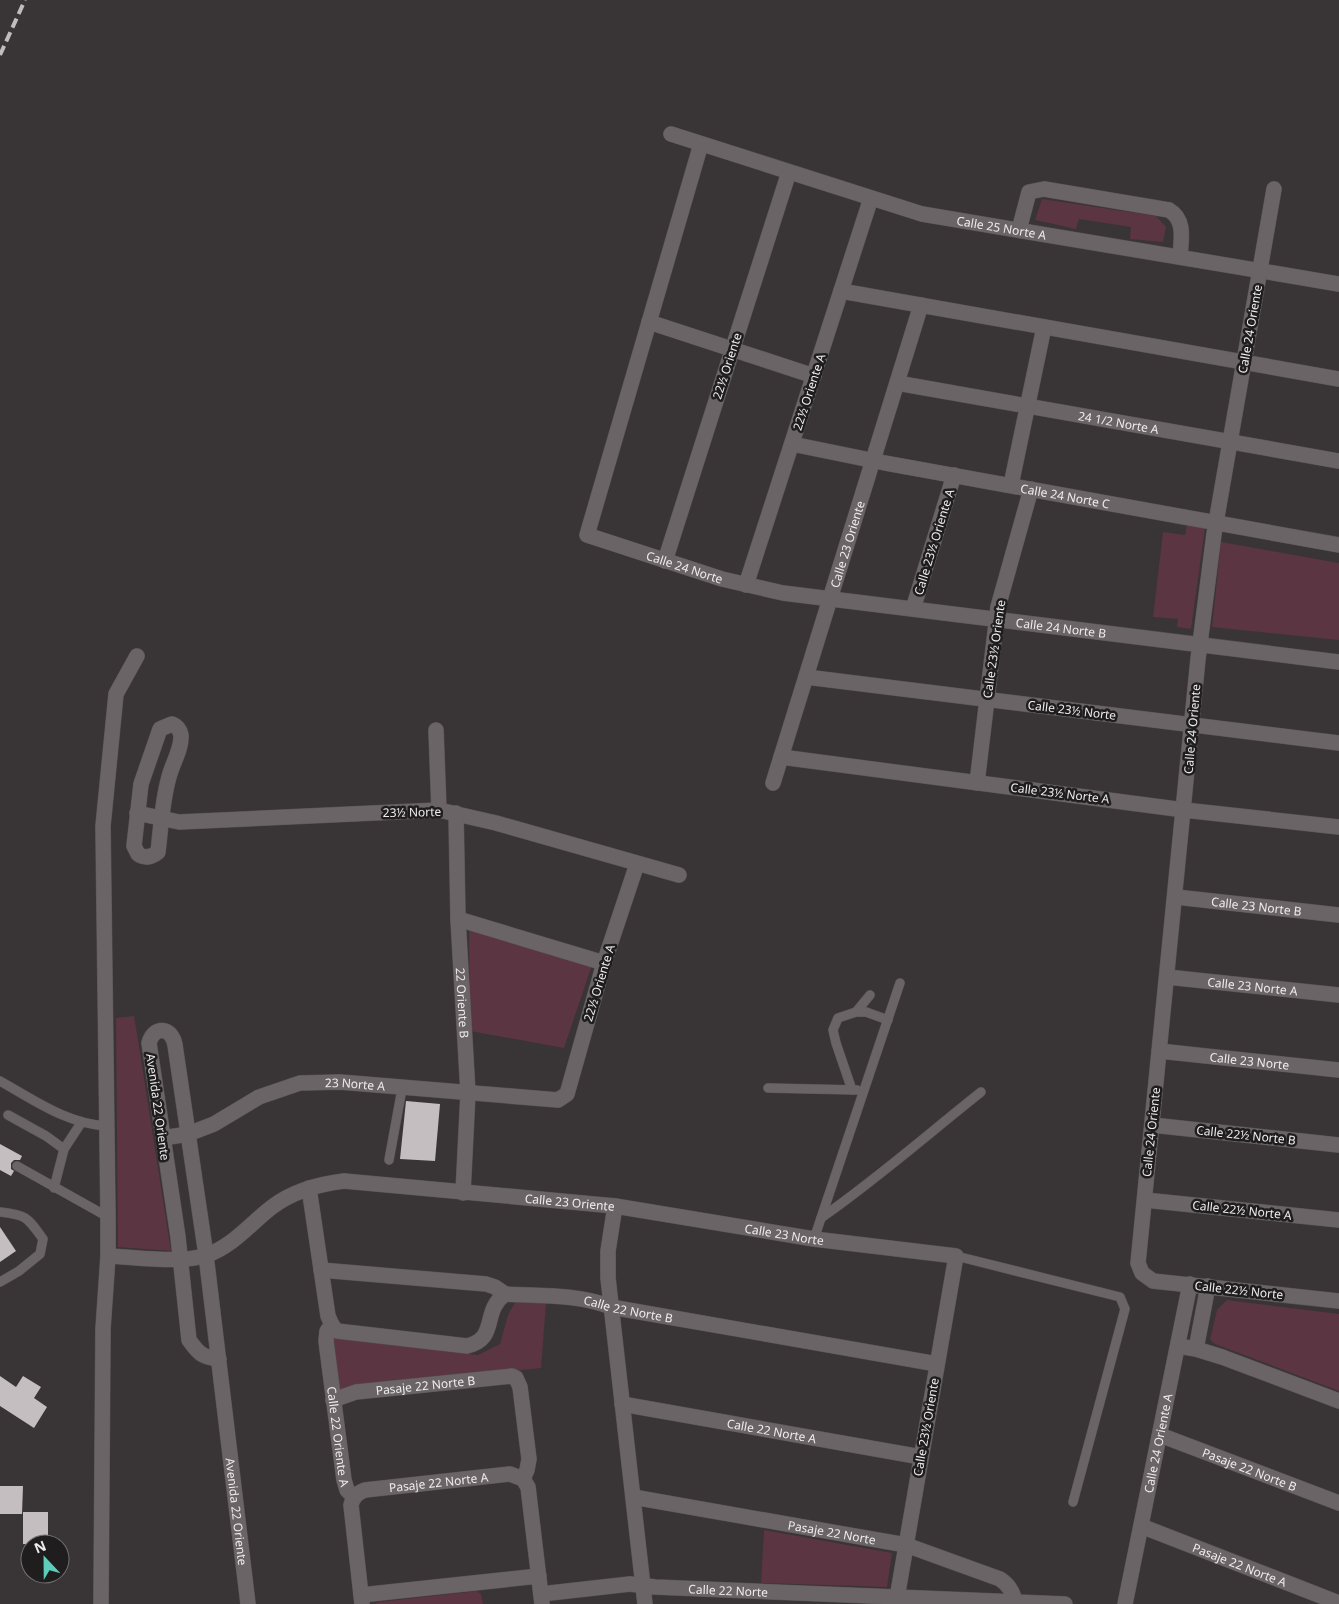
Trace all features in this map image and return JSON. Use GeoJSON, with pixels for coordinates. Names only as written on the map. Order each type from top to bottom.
{"type":"FeatureCollection","features":[{"type":"Feature","properties":{"kind":"street","name":"Calle 25 Norte A"},"geometry":{"type":"LineString","coordinates":[[671,134],[922,214],[1339,284]]}},
{"type":"Feature","properties":{"kind":"street"},"geometry":{"type":"LineString","coordinates":[[701,144],[649,322],[814,376]]}},
{"type":"Feature","properties":{"kind":"street","name":"22½ Oriente"},"geometry":{"type":"LineString","coordinates":[[665,561],[789,172]]}},
{"type":"Feature","properties":{"kind":"street","name":"Calle 24 Oriente"},"geometry":{"type":"LineString","coordinates":[[1142,1273],[1139,1268],[1138,1258],[1176,897],[1200,644],[1216,522],[1274,188]]}},
{"type":"Feature","properties":{"kind":"street"},"geometry":{"type":"LineString","coordinates":[[1019,230],[1028,192],[1044,189],[1169,210],[1176,214],[1181,227],[1180,257]]}},
{"type":"Feature","properties":{"kind":"street","name":"22½ Oriente A"},"geometry":{"type":"LineString","coordinates":[[746,585],[871,198]]}},
{"type":"Feature","properties":{"kind":"street"},"geometry":{"type":"LineString","coordinates":[[841,291],[1339,379]]}},
{"type":"Feature","properties":{"kind":"street","name":"Calle 23 Oriente"},"geometry":{"type":"LineString","coordinates":[[773,783],[921,305]]}},
{"type":"Feature","properties":{"kind":"street","name":"Calle 24 Norte"},"geometry":{"type":"LineString","coordinates":[[649,322],[587,535],[746,585],[783,593]]}},
{"type":"Feature","properties":{"kind":"street"},"geometry":{"type":"LineString","coordinates":[[1011,485],[1044,327]]}},
{"type":"Feature","properties":{"kind":"street","name":"24 1/2 Norte A"},"geometry":{"type":"LineString","coordinates":[[897,383],[1339,461]]}},
{"type":"Feature","properties":{"kind":"street","name":"Calle 24 Norte C"},"geometry":{"type":"LineString","coordinates":[[792,444],[1339,545]]}},
{"type":"Feature","properties":{"kind":"street","name":"Calle 23½ Oriente A"},"geometry":{"type":"LineString","coordinates":[[913,609],[954,475]]}},
{"type":"Feature","properties":{"kind":"street","name":"Calle 23½ Oriente"},"geometry":{"type":"LineString","coordinates":[[978,783],[996,619],[1031,489]]}},
{"type":"Feature","properties":{"kind":"street","name":"Calle 24 Norte B"},"geometry":{"type":"LineString","coordinates":[[783,593],[1339,662]]}},
{"type":"Feature","properties":{"kind":"street"},"geometry":{"type":"LineString","coordinates":[[101,1604],[103,1329],[108,1256],[108,1126],[102,826],[116,694],[137,656]]}},
{"type":"Feature","properties":{"kind":"street","name":"Calle 23½ Norte"},"geometry":{"type":"LineString","coordinates":[[806,677],[1339,743]]}},
{"type":"Feature","properties":{"kind":"street"},"geometry":{"type":"LineString","coordinates":[[172,724],[177,726],[181,733],[168,778],[161,819],[158,852],[152,856],[141,856],[134,846],[141,784],[160,729],[172,724]]}},
{"type":"Feature","properties":{"kind":"street"},"geometry":{"type":"LineString","coordinates":[[436,730],[439,810]]}},
{"type":"Feature","properties":{"kind":"street","name":"Calle 23½ Norte A"},"geometry":{"type":"LineString","coordinates":[[781,757],[1184,810],[1339,827]]}},
{"type":"Feature","properties":{"kind":"street","name":"23½ Norte"},"geometry":{"type":"LineString","coordinates":[[137,813],[179,822],[439,810],[496,822],[679,876]]}},
{"type":"Feature","properties":{"kind":"street","name":"22 Oriente B"},"geometry":{"type":"LineString","coordinates":[[456,813],[458,919],[468,1092],[463,1193]]}},
{"type":"Feature","properties":{"kind":"street","name":"22½ Oriente A"},"geometry":{"type":"LineString","coordinates":[[558,1100],[567,1094],[604,962],[637,864]]}},
{"type":"Feature","properties":{"kind":"street","name":"Calle 23 Norte B"},"geometry":{"type":"LineString","coordinates":[[1176,897],[1339,915]]}},
{"type":"Feature","properties":{"kind":"street"},"geometry":{"type":"LineString","coordinates":[[458,919],[604,962]]}},
{"type":"Feature","properties":{"kind":"street","name":"Calle 23 Norte A"},"geometry":{"type":"LineString","coordinates":[[1167,977],[1339,995]]}},
{"type":"Feature","properties":{"kind":"street","name":"Avenida 22 Oriente"},"geometry":{"type":"LineString","coordinates":[[219,1360],[206,1357],[197,1352],[189,1340],[181,1259],[149,1043],[151,1037],[157,1032],[164,1031],[170,1033],[174,1038],[206,1255],[219,1360],[248,1604]]}},
{"type":"Feature","properties":{"kind":"street","name":"Calle 23 Norte"},"geometry":{"type":"LineString","coordinates":[[1159,1051],[1339,1070]]}},
{"type":"Feature","properties":{"kind":"street","name":"23 Norte A"},"geometry":{"type":"LineString","coordinates":[[162,1138],[188,1134],[214,1124],[259,1097],[300,1083],[340,1082],[558,1100]]}},
{"type":"Feature","properties":{"kind":"street","name":"Calle 22½ Norte B"},"geometry":{"type":"LineString","coordinates":[[1152,1125],[1339,1145]]}},
{"type":"Feature","properties":{"kind":"street","name":"Calle 23 Oriente"},"geometry":{"type":"LineString","coordinates":[[108,1256],[181,1259],[206,1255],[226,1246],[274,1206],[309,1188],[325,1183],[344,1181],[616,1206],[608,1251],[611,1307],[645,1604]]}},
{"type":"Feature","properties":{"kind":"street"},"geometry":{"type":"LineString","coordinates":[[309,1188],[328,1316],[337,1331],[467,1346],[477,1343],[486,1335],[492,1311],[498,1300],[505,1294]]}},
{"type":"Feature","properties":{"kind":"street","name":"Calle 22½ Norte A"},"geometry":{"type":"LineString","coordinates":[[1144,1200],[1339,1220]]}},
{"type":"Feature","properties":{"kind":"street","name":"Calle 23 Norte"},"geometry":{"type":"LineString","coordinates":[[616,1206],[814,1239],[956,1256]]}},
{"type":"Feature","properties":{"kind":"street","name":"Calle 23½ Oriente"},"geometry":{"type":"LineString","coordinates":[[897,1598],[956,1256]]}},
{"type":"Feature","properties":{"kind":"street","name":"Calle 22 Norte B"},"geometry":{"type":"LineString","coordinates":[[321,1270],[486,1284],[495,1287],[505,1294],[583,1299],[611,1307],[937,1364]]}},
{"type":"Feature","properties":{"kind":"street","name":"Calle 22½ Norte"},"geometry":{"type":"LineString","coordinates":[[1142,1273],[1153,1281],[1339,1297]]}},
{"type":"Feature","properties":{"kind":"street","name":"Calle 24 Oriente A"},"geometry":{"type":"LineString","coordinates":[[1125,1604],[1190,1284]]}},
{"type":"Feature","properties":{"kind":"street"},"geometry":{"type":"LineString","coordinates":[[1196,1349],[1208,1286]]}},
{"type":"Feature","properties":{"kind":"street","name":"Calle 22 Oriente A"},"geometry":{"type":"LineString","coordinates":[[332,1325],[327,1330],[326,1341],[344,1480],[347,1490],[354,1497],[351,1510],[361,1600]]}},
{"type":"Feature","properties":{"kind":"street"},"geometry":{"type":"LineString","coordinates":[[1178,1346],[1222,1357],[1339,1401]]}},
{"type":"Feature","properties":{"kind":"street","name":"Pasaje 22 Norte B"},"geometry":{"type":"LineString","coordinates":[[333,1400],[356,1392],[507,1375],[516,1378],[520,1387],[528,1459],[527,1470],[523,1479]]}},
{"type":"Feature","properties":{"kind":"street","name":"Calle 22 Norte A"},"geometry":{"type":"LineString","coordinates":[[622,1404],[921,1457]]}},
{"type":"Feature","properties":{"kind":"street","name":"Pasaje 22 Norte B"},"geometry":{"type":"LineString","coordinates":[[1160,1435],[1339,1503]]}},
{"type":"Feature","properties":{"kind":"street","name":"Pasaje 22 Norte A"},"geometry":{"type":"LineString","coordinates":[[354,1497],[365,1490],[510,1474],[523,1479]]}},
{"type":"Feature","properties":{"kind":"street"},"geometry":{"type":"LineString","coordinates":[[523,1479],[529,1492],[541,1599]]}},
{"type":"Feature","properties":{"kind":"street","name":"Pasaje 22 Norte"},"geometry":{"type":"LineString","coordinates":[[633,1497],[906,1545],[1000,1579],[1009,1587],[1015,1603]]}},
{"type":"Feature","properties":{"kind":"street","name":"Pasaje 22 Norte A"},"geometry":{"type":"LineString","coordinates":[[1141,1526],[1339,1603]]}},
{"type":"Feature","properties":{"kind":"street"},"geometry":{"type":"LineString","coordinates":[[361,1600],[539,1576]]}},
{"type":"Feature","properties":{"kind":"street","name":"Calle 22 Norte"},"geometry":{"type":"LineString","coordinates":[[541,1599],[630,1584],[897,1598],[1065,1604]]}},
{"type":"Feature","properties":{"kind":"lane"},"geometry":{"type":"LineString","coordinates":[[814,1239],[900,983]]}},
{"type":"Feature","properties":{"kind":"lane"},"geometry":{"type":"LineString","coordinates":[[856,1012],[870,995]]}},
{"type":"Feature","properties":{"kind":"lane"},"geometry":{"type":"LineString","coordinates":[[852,1090],[833,1030],[838,1018],[856,1012],[866,1012],[888,1020]]}},
{"type":"Feature","properties":{"kind":"lane"},"geometry":{"type":"LineString","coordinates":[[0,1081],[55,1112],[81,1123],[108,1126]]}},
{"type":"Feature","properties":{"kind":"lane"},"geometry":{"type":"LineString","coordinates":[[389,1160],[402,1089],[406,1087]]}},
{"type":"Feature","properties":{"kind":"lane"},"geometry":{"type":"LineString","coordinates":[[768,1088],[864,1090]]}},
{"type":"Feature","properties":{"kind":"lane"},"geometry":{"type":"LineString","coordinates":[[821,1218],[858,1192],[981,1092]]}},
{"type":"Feature","properties":{"kind":"lane"},"geometry":{"type":"LineString","coordinates":[[8,1115],[46,1136],[64,1149]]}},
{"type":"Feature","properties":{"kind":"lane"},"geometry":{"type":"LineString","coordinates":[[54,1188],[64,1149],[81,1123]]}},
{"type":"Feature","properties":{"kind":"lane"},"geometry":{"type":"LineString","coordinates":[[17,1166],[108,1218]]}},
{"type":"Feature","properties":{"kind":"lane"},"geometry":{"type":"LineString","coordinates":[[0,1212],[18,1214],[28,1218],[43,1238],[40,1254],[19,1271],[0,1282]]}},
{"type":"Feature","properties":{"kind":"lane"},"geometry":{"type":"LineString","coordinates":[[956,1256],[1120,1297],[1123,1303],[1124,1309],[1073,1502]]}},
{"type":"Feature","properties":{"kind":"shaded area"},"geometry":{"type":"Polygon","coordinates":[[[1042,199],[1156,216],[1166,227],[1163,242],[1130,239],[1131,227],[1079,219],[1076,229],[1035,220],[1042,199]]]}},
{"type":"Feature","properties":{"kind":"shaded area"},"geometry":{"type":"Polygon","coordinates":[[[1187,525],[1205,528],[1191,629],[1177,627],[1178,619],[1153,617],[1163,532],[1185,535],[1187,525]]]}},
{"type":"Feature","properties":{"kind":"shaded area"},"geometry":{"type":"Polygon","coordinates":[[[1221,542],[1339,563],[1339,640],[1212,627],[1221,542]]]}},
{"type":"Feature","properties":{"kind":"shaded area"},"geometry":{"type":"Polygon","coordinates":[[[469,927],[592,965],[564,1048],[470,1031],[469,927]]]}},
{"type":"Feature","properties":{"kind":"shaded area"},"geometry":{"type":"Polygon","coordinates":[[[134,1016],[171,1251],[118,1247],[116,1018],[134,1016]]]}},
{"type":"Feature","properties":{"kind":"shaded area"},"geometry":{"type":"Polygon","coordinates":[[[517,1299],[546,1303],[541,1368],[339,1390],[332,1338],[478,1355],[500,1344],[508,1315],[517,1299]]]}},
{"type":"Feature","properties":{"kind":"shaded area"},"geometry":{"type":"Polygon","coordinates":[[[1227,1300],[1339,1314],[1339,1391],[1215,1344],[1210,1340],[1217,1310],[1227,1300]]]}},
{"type":"Feature","properties":{"kind":"shaded area"},"geometry":{"type":"Polygon","coordinates":[[[764,1530],[892,1553],[887,1587],[761,1583],[764,1530]]]}},
{"type":"Feature","properties":{"kind":"shaded area"},"geometry":{"type":"Polygon","coordinates":[[[477,1591],[481,1594],[483,1604],[375,1604],[379,1602],[477,1591]]]}},
{"type":"Feature","properties":{"kind":"building"},"geometry":{"type":"Polygon","coordinates":[[[406,1101],[440,1104],[435,1161],[400,1159],[406,1101]]]}},
{"type":"Feature","properties":{"kind":"building"},"geometry":{"type":"Polygon","coordinates":[[[0,1144],[22,1156],[20,1160],[14,1160],[11,1163],[11,1169],[14,1171],[11,1176],[0,1170],[0,1144]]]}},
{"type":"Feature","properties":{"kind":"building"},"geometry":{"type":"Polygon","coordinates":[[[0,1227],[16,1251],[0,1262],[0,1227]]]}},
{"type":"Feature","properties":{"kind":"building"},"geometry":{"type":"Polygon","coordinates":[[[0,1376],[16,1387],[23,1376],[41,1387],[34,1398],[47,1407],[34,1428],[0,1406],[0,1376]]]}},
{"type":"Feature","properties":{"kind":"building"},"geometry":{"type":"Polygon","coordinates":[[[0,1486],[23,1486],[22,1514],[0,1514],[0,1486]]]}},
{"type":"Feature","properties":{"kind":"building"},"geometry":{"type":"Polygon","coordinates":[[[23,1512],[48,1512],[48,1534],[23,1534],[23,1512]]]}},
{"type":"Feature","properties":{"kind":"railway"},"geometry":{"type":"LineString","coordinates":[[0,55],[25,0]]}}]}
